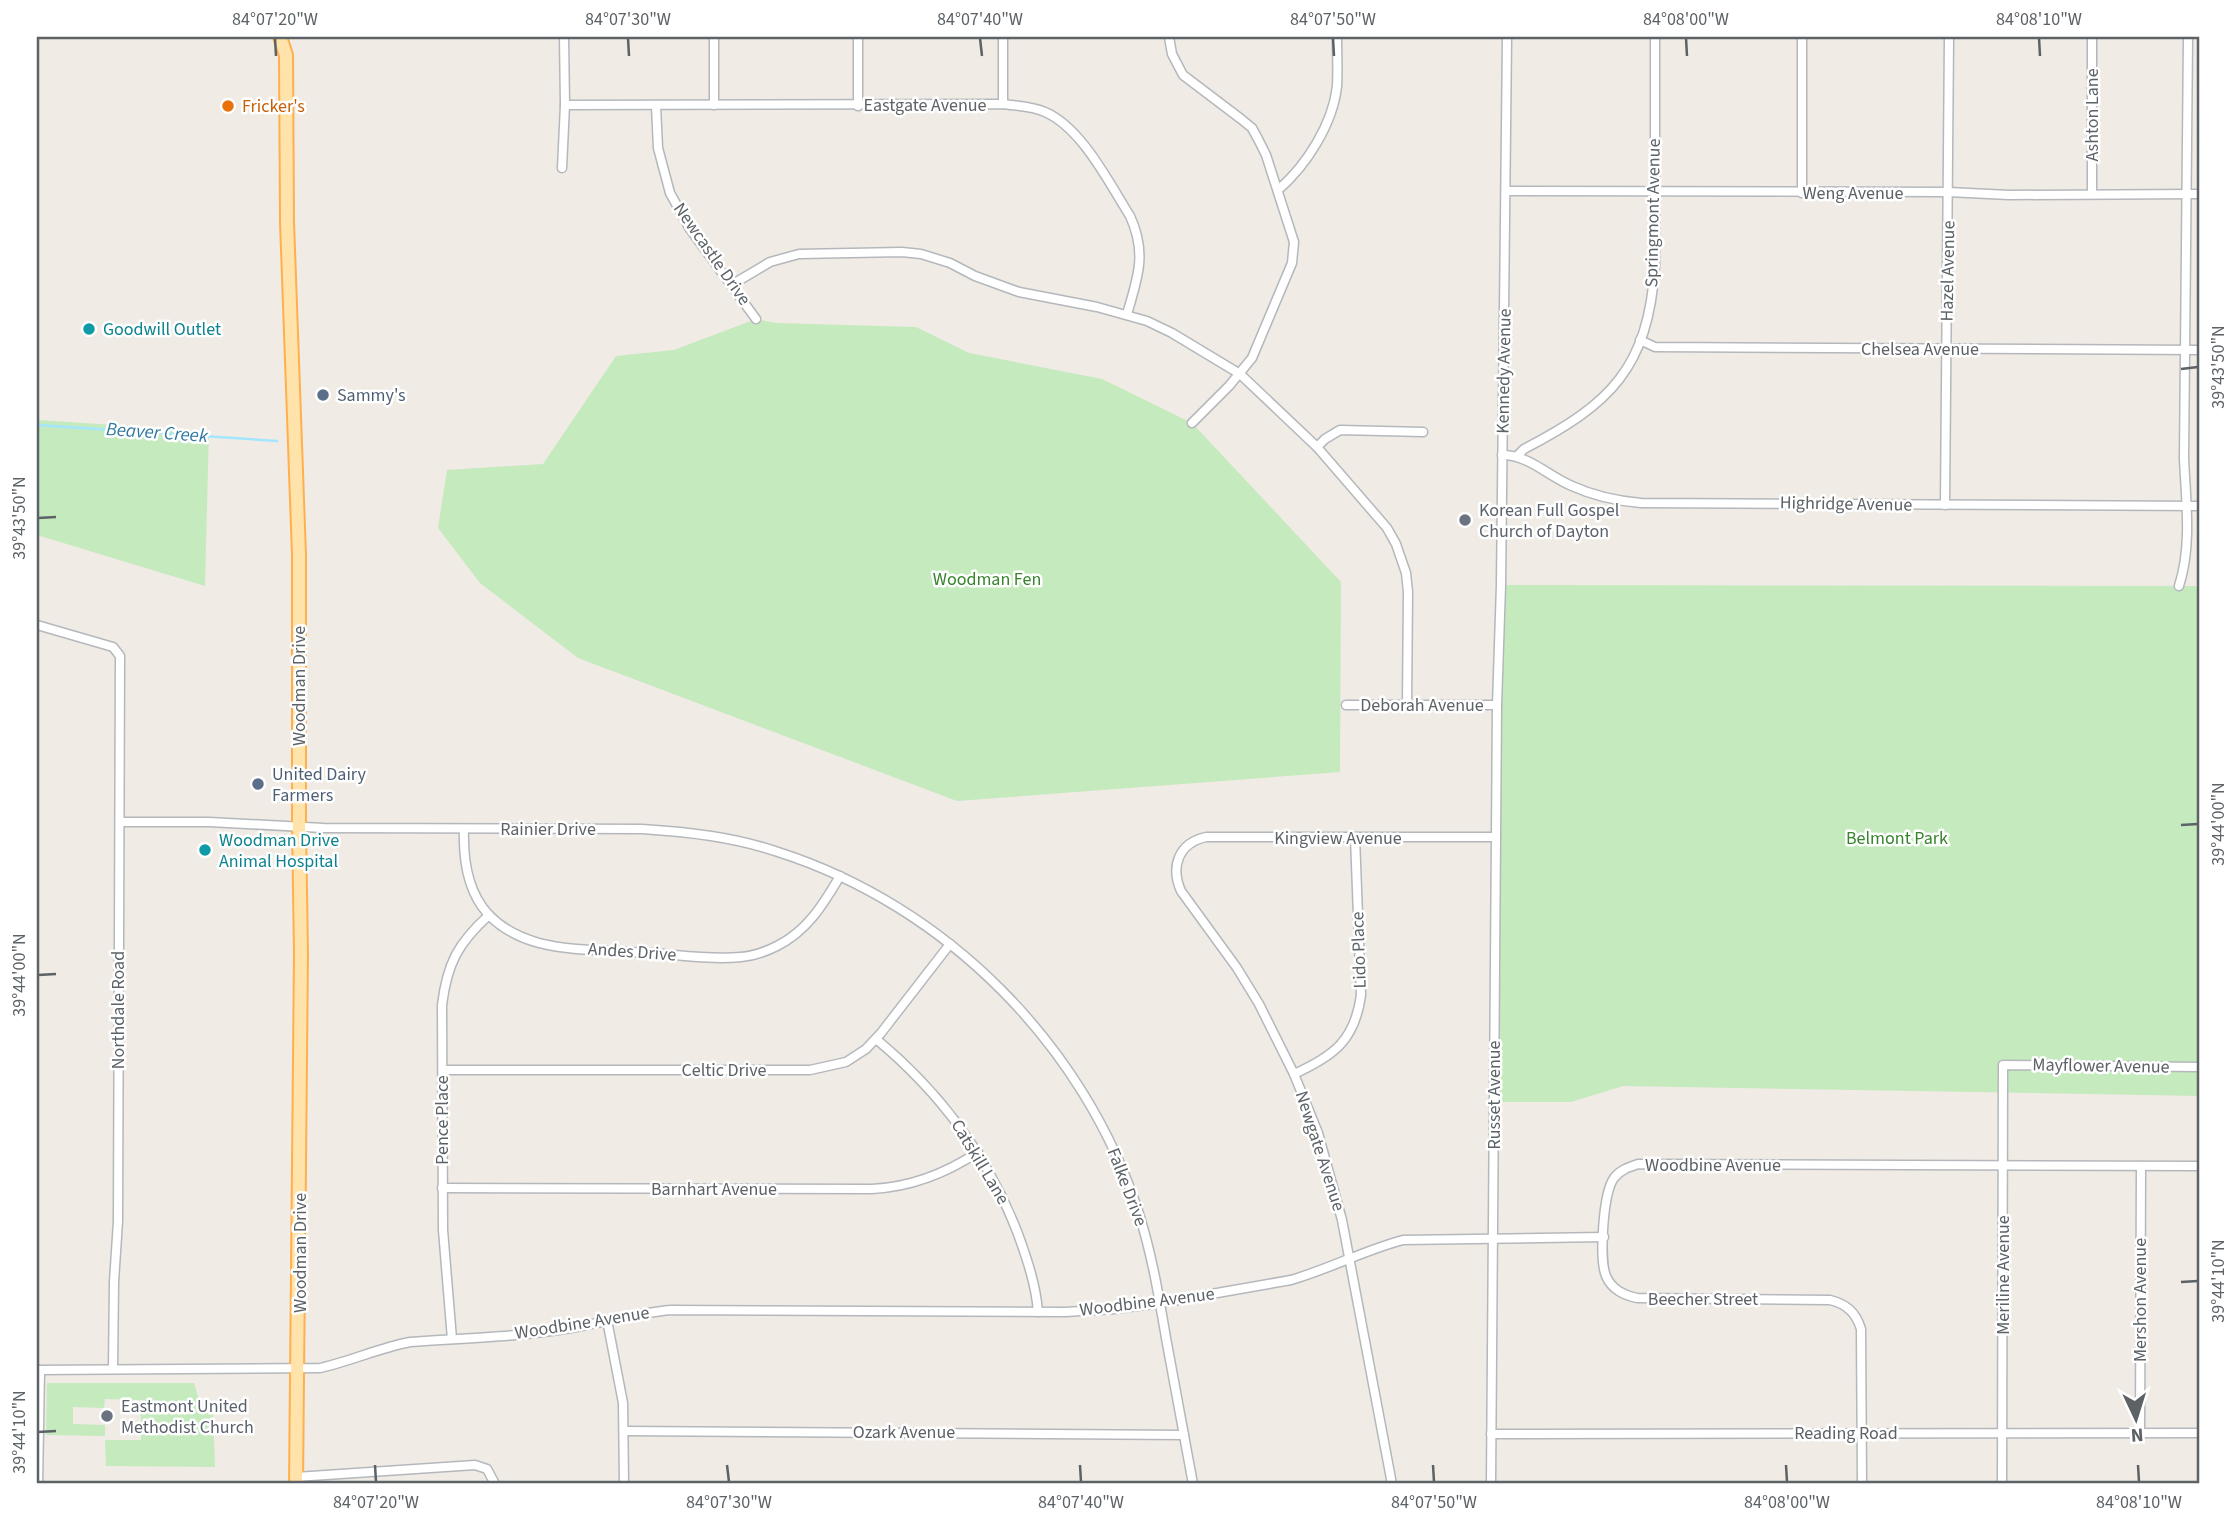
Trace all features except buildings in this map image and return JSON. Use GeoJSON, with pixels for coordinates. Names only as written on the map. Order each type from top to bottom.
{"type":"FeatureCollection","features":[{"type":"Feature","properties":{"kind":"main road","name":"Woodman Drive"},"geometry":{"type":"LineString","coordinates":[[280,37],[286,55],[287,222],[299,555],[302,953],[296,1480]]}},
{"type":"Feature","properties":{"kind":"main road","name":"Woodman Drive"},"geometry":{"type":"LineString","coordinates":[[286,55],[292,37]]}},
{"type":"Feature","properties":{"kind":"street"},"geometry":{"type":"LineString","coordinates":[[562,168],[564,37]]}},
{"type":"Feature","properties":{"kind":"street"},"geometry":{"type":"LineString","coordinates":[[714,37],[714,105]]}},
{"type":"Feature","properties":{"kind":"street"},"geometry":{"type":"LineString","coordinates":[[858,37],[858,106]]}},
{"type":"Feature","properties":{"kind":"street"},"geometry":{"type":"LineString","coordinates":[[1003,37],[1003,104]]}},
{"type":"Feature","properties":{"kind":"street"},"geometry":{"type":"LineString","coordinates":[[1169,37],[1172,54],[1183,75],[1252,128],[1266,155],[1294,242],[1292,263],[1259,344],[1240,374],[1192,423]]}},
{"type":"Feature","properties":{"kind":"street"},"geometry":{"type":"LineString","coordinates":[[1278,190],[1313,148],[1326,124],[1337,87],[1337,37]]}},
{"type":"Feature","properties":{"kind":"street","name":"Kennedy Avenue"},"geometry":{"type":"LineString","coordinates":[[1497,705],[1503,455],[1507,37]]}},
{"type":"Feature","properties":{"kind":"street","name":"Springmont Avenue"},"geometry":{"type":"LineString","coordinates":[[1517,456],[1524,449],[1580,418],[1595,406],[1620,378],[1640,340],[1653,290],[1655,37]]}},
{"type":"Feature","properties":{"kind":"street"},"geometry":{"type":"LineString","coordinates":[[1802,37],[1802,193]]}},
{"type":"Feature","properties":{"kind":"street","name":"Hazel Avenue"},"geometry":{"type":"LineString","coordinates":[[1945,505],[1949,37]]}},
{"type":"Feature","properties":{"kind":"street","name":"Ashton Lane"},"geometry":{"type":"LineString","coordinates":[[2092,37],[2092,194]]}},
{"type":"Feature","properties":{"kind":"street"},"geometry":{"type":"LineString","coordinates":[[2179,586],[2187,506],[2184,459],[2188,37]]}},
{"type":"Feature","properties":{"kind":"street","name":"Eastgate Avenue"},"geometry":{"type":"LineString","coordinates":[[565,106],[1003,104],[1043,111],[1063,122],[1075,135],[1130,216],[1138,236],[1141,257],[1127,314]]}},
{"type":"Feature","properties":{"kind":"street","name":"Newcastle Drive"},"geometry":{"type":"LineString","coordinates":[[656,106],[658,148],[670,194],[690,229],[757,318]]}},
{"type":"Feature","properties":{"kind":"street","name":"Weng Avenue"},"geometry":{"type":"LineString","coordinates":[[1506,191],[2200,194]]}},
{"type":"Feature","properties":{"kind":"street"},"geometry":{"type":"LineString","coordinates":[[733,284],[770,262],[799,254],[902,252],[935,257],[1019,292],[1127,314],[1172,333],[1240,374],[1317,447],[1387,528],[1402,559],[1408,592],[1407,705]]}},
{"type":"Feature","properties":{"kind":"street","name":"Chelsea Avenue"},"geometry":{"type":"LineString","coordinates":[[1640,340],[1655,347],[2200,351]]}},
{"type":"Feature","properties":{"kind":"street"},"geometry":{"type":"LineString","coordinates":[[1317,447],[1340,430],[1423,432]]}},
{"type":"Feature","properties":{"kind":"street","name":"Highridge Avenue"},"geometry":{"type":"LineString","coordinates":[[1503,455],[1517,456],[1574,487],[1621,501],[2200,506]]}},
{"type":"Feature","properties":{"kind":"street","name":"Northdale Road"},"geometry":{"type":"LineString","coordinates":[[37,625],[113,647],[120,656],[118,1222],[113,1369]]}},
{"type":"Feature","properties":{"kind":"street","name":"Deborah Avenue"},"geometry":{"type":"LineString","coordinates":[[1346,705],[1497,705]]}},
{"type":"Feature","properties":{"kind":"street","name":"Russet Avenue"},"geometry":{"type":"LineString","coordinates":[[1491,1484],[1497,705]]}},
{"type":"Feature","properties":{"kind":"street","name":"Rainier Drive"},"geometry":{"type":"LineString","coordinates":[[120,822],[464,829],[642,829],[702,834],[777,851],[840,876],[903,911],[950,944]]}},
{"type":"Feature","properties":{"kind":"street","name":"Andes Drive"},"geometry":{"type":"LineString","coordinates":[[464,829],[464,853],[469,877],[473,890],[489,915],[520,936],[557,947],[744,957],[777,946],[803,929],[814,918],[840,876]]}},
{"type":"Feature","properties":{"kind":"street","name":"Kingview Avenue"},"geometry":{"type":"LineString","coordinates":[[1183,850],[1189,844],[1206,838],[1496,837]]}},
{"type":"Feature","properties":{"kind":"street","name":"Lido Place"},"geometry":{"type":"LineString","coordinates":[[1294,1074],[1332,1054],[1350,1032],[1359,1009],[1361,995],[1355,838]]}},
{"type":"Feature","properties":{"kind":"street","name":"Newgate Avenue"},"geometry":{"type":"LineString","coordinates":[[1183,850],[1175,874],[1181,891],[1237,968],[1259,1004],[1294,1074],[1318,1133],[1331,1174],[1350,1259],[1392,1484]]}},
{"type":"Feature","properties":{"kind":"street","name":"Pence Place"},"geometry":{"type":"LineString","coordinates":[[452,1339],[443,1230],[442,1005],[447,973],[464,941],[489,915]]}},
{"type":"Feature","properties":{"kind":"street","name":"Celtic Drive"},"geometry":{"type":"LineString","coordinates":[[443,1070],[810,1070],[846,1062],[876,1039],[950,944]]}},
{"type":"Feature","properties":{"kind":"street","name":"Falke Drive"},"geometry":{"type":"LineString","coordinates":[[950,944],[979,969],[1032,1023],[1074,1078],[1123,1173],[1138,1213],[1160,1303],[1193,1484]]}},
{"type":"Feature","properties":{"kind":"street","name":"Catskill Lane"},"geometry":{"type":"LineString","coordinates":[[876,1039],[930,1089],[964,1130],[978,1152],[1007,1204],[1032,1277],[1038,1312]]}},
{"type":"Feature","properties":{"kind":"street","name":"Mayflower Avenue"},"geometry":{"type":"LineString","coordinates":[[2003,1065],[2200,1067]]}},
{"type":"Feature","properties":{"kind":"street","name":"Meriline Avenue"},"geometry":{"type":"LineString","coordinates":[[2002,1484],[2003,1065]]}},
{"type":"Feature","properties":{"kind":"street","name":"Barnhart Avenue"},"geometry":{"type":"LineString","coordinates":[[442,1188],[872,1189],[927,1179],[960,1164],[978,1152]]}},
{"type":"Feature","properties":{"kind":"street","name":"Woodbine Avenue"},"geometry":{"type":"LineString","coordinates":[[38,1370],[320,1368],[347,1362],[391,1346],[538,1332],[638,1313],[671,1310],[1115,1310],[1291,1280],[1403,1240],[1604,1237],[1609,1188],[1621,1171],[1638,1164],[2200,1166]]}},
{"type":"Feature","properties":{"kind":"street","name":"Mershon Avenue"},"geometry":{"type":"LineString","coordinates":[[2140,1433],[2141,1166]]}},
{"type":"Feature","properties":{"kind":"street","name":"Beecher Street"},"geometry":{"type":"LineString","coordinates":[[1604,1237],[1606,1275],[1617,1291],[1628,1296],[1830,1300],[1847,1306],[1858,1320],[1861,1329],[1862,1433]]}},
{"type":"Feature","properties":{"kind":"street"},"geometry":{"type":"LineString","coordinates":[[607,1320],[619,1374],[625,1431],[624,1484]]}},
{"type":"Feature","properties":{"kind":"street"},"geometry":{"type":"LineString","coordinates":[[38,1370],[38,1484]]}},
{"type":"Feature","properties":{"kind":"street","name":"Ozark Avenue"},"geometry":{"type":"LineString","coordinates":[[625,1431],[1184,1435]]}},
{"type":"Feature","properties":{"kind":"street"},"geometry":{"type":"LineString","coordinates":[[1862,1433],[1862,1484]]}},
{"type":"Feature","properties":{"kind":"street","name":"Reading Road"},"geometry":{"type":"LineString","coordinates":[[1491,1434],[2200,1433]]}},
{"type":"Feature","properties":{"kind":"street"},"geometry":{"type":"LineString","coordinates":[[296,1480],[475,1465],[487,1469],[495,1484]]}},
{"type":"Feature","properties":{"kind":"green space","name":"Woodman Fen"},"geometry":{"type":"Polygon","coordinates":[[[756,319],[776,323],[916,327],[969,353],[1102,379],[1192,423],[1341,582],[1340,772],[957,801],[578,658],[480,583],[438,528],[447,470],[543,464],[616,356],[674,350],[756,319]]]}},
{"type":"Feature","properties":{"kind":"green space"},"geometry":{"type":"Polygon","coordinates":[[[37,420],[209,431],[205,586],[37,535],[37,420]]]}},
{"type":"Feature","properties":{"kind":"green space","name":"Belmont Park"},"geometry":{"type":"Polygon","coordinates":[[[1501,585],[2200,586],[2200,1096],[1623,1086],[1571,1102],[1494,1102],[1501,585]]]}},
{"type":"Feature","properties":{"kind":"green space"},"geometry":{"type":"Polygon","coordinates":[[[47,1383],[194,1383],[200,1404],[213,1414],[215,1467],[106,1466],[105,1440],[141,1440],[141,1400],[105,1399],[104,1408],[73,1407],[73,1424],[105,1425],[105,1436],[46,1435],[47,1383]]]}},
{"type":"Feature","properties":{"kind":"waterway","name":"Beaver Creek"},"geometry":{"type":"LineString","coordinates":[[37,425],[277,441]]}},
{"type":"Feature","properties":{"kind":"place","name":"Fricker's"},"geometry":{"type":"Point","coordinates":[228,106]}},
{"type":"Feature","properties":{"kind":"place","name":"Goodwill Outlet"},"geometry":{"type":"Point","coordinates":[89,329]}},
{"type":"Feature","properties":{"kind":"place","name":"Sammy's"},"geometry":{"type":"Point","coordinates":[323,395]}},
{"type":"Feature","properties":{"kind":"place","name":"Korean Full Gospel Church of Dayton"},"geometry":{"type":"Point","coordinates":[1465,520]}},
{"type":"Feature","properties":{"kind":"place","name":"United Dairy Farmers"},"geometry":{"type":"Point","coordinates":[258,784]}},
{"type":"Feature","properties":{"kind":"place","name":"Woodman Drive Animal Hospital"},"geometry":{"type":"Point","coordinates":[205,850]}},
{"type":"Feature","properties":{"kind":"place","name":"Eastmont United Methodist Church"},"geometry":{"type":"Point","coordinates":[107,1416]}}]}
